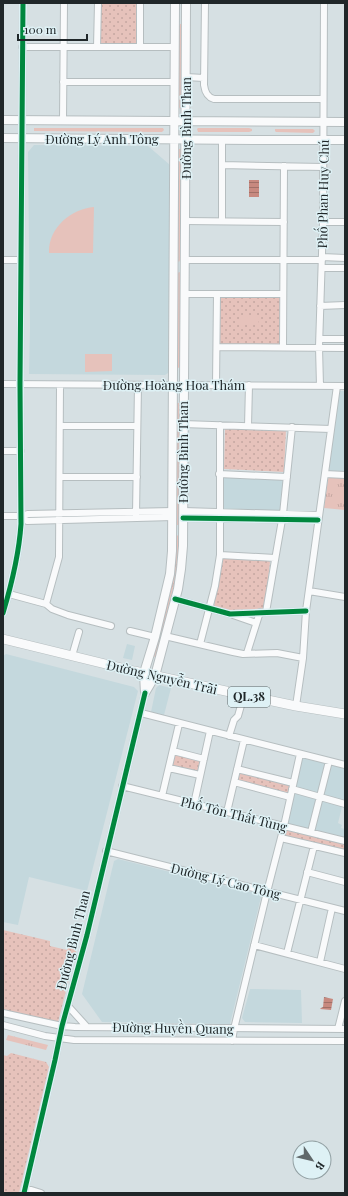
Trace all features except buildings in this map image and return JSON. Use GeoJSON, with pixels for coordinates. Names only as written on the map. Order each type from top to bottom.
{"type":"FeatureCollection","features":[{"type":"Feature","properties":{"kind":"highway","name":"Đường Nguyễn Trãi"},"geometry":{"type":"LineString","coordinates":[[3,639],[244,696],[345,714]]}},
{"type":"Feature","properties":{"kind":"main road","name":"Đường Bình Than"},"geometry":{"type":"LineString","coordinates":[[145,693],[144,673],[155,637],[170,574],[172,551],[175,3]]}},
{"type":"Feature","properties":{"kind":"main road","name":"Đường Bình Than"},"geometry":{"type":"LineString","coordinates":[[145,693],[155,676],[175,599],[181,569],[183,530],[186,3]]}},
{"type":"Feature","properties":{"kind":"main road"},"geometry":{"type":"LineString","coordinates":[[175,17],[186,17]]}},
{"type":"Feature","properties":{"kind":"main road","name":"Đường Lý Anh Tông"},"geometry":{"type":"LineString","coordinates":[[3,120],[345,122]]}},
{"type":"Feature","properties":{"kind":"main road","name":"Đường Lý Anh Tông"},"geometry":{"type":"LineString","coordinates":[[3,138],[345,140]]}},
{"type":"Feature","properties":{"kind":"main road"},"geometry":{"type":"LineString","coordinates":[[173,267],[185,263]]}},
{"type":"Feature","properties":{"kind":"main road"},"geometry":{"type":"LineString","coordinates":[[172,530],[183,530]]}},
{"type":"Feature","properties":{"kind":"street"},"geometry":{"type":"LineString","coordinates":[[3,613],[16,565],[20,543],[21,516],[20,384],[23,3]]}},
{"type":"Feature","properties":{"kind":"street"},"geometry":{"type":"LineString","coordinates":[[63,120],[64,3]]}},
{"type":"Feature","properties":{"kind":"street"},"geometry":{"type":"LineString","coordinates":[[97,47],[98,3]]}},
{"type":"Feature","properties":{"kind":"street"},"geometry":{"type":"LineString","coordinates":[[140,3],[140,47]]}},
{"type":"Feature","properties":{"kind":"street"},"geometry":{"type":"LineString","coordinates":[[205,3],[204,78],[206,92],[209,97],[214,99],[323,99]]}},
{"type":"Feature","properties":{"kind":"street","name":"Phố Phan Huy Chú"},"geometry":{"type":"LineString","coordinates":[[320,386],[319,348],[323,222],[324,3]]}},
{"type":"Feature","properties":{"kind":"street"},"geometry":{"type":"LineString","coordinates":[[22,47],[174,47]]}},
{"type":"Feature","properties":{"kind":"street"},"geometry":{"type":"LineString","coordinates":[[186,77],[204,78]]}},
{"type":"Feature","properties":{"kind":"street"},"geometry":{"type":"LineString","coordinates":[[63,82],[174,82]]}},
{"type":"Feature","properties":{"kind":"street"},"geometry":{"type":"LineString","coordinates":[[222,140],[222,222]]}},
{"type":"Feature","properties":{"kind":"street"},"geometry":{"type":"LineString","coordinates":[[222,165],[323,167]]}},
{"type":"Feature","properties":{"kind":"street"},"geometry":{"type":"LineString","coordinates":[[283,347],[284,166]]}},
{"type":"Feature","properties":{"kind":"street"},"geometry":{"type":"LineString","coordinates":[[185,221],[284,222]]}},
{"type":"Feature","properties":{"kind":"street"},"geometry":{"type":"LineString","coordinates":[[323,222],[345,222]]}},
{"type":"Feature","properties":{"kind":"street"},"geometry":{"type":"LineString","coordinates":[[185,263],[345,258]]}},
{"type":"Feature","properties":{"kind":"street"},"geometry":{"type":"LineString","coordinates":[[3,260],[21,260]]}},
{"type":"Feature","properties":{"kind":"street"},"geometry":{"type":"LineString","coordinates":[[322,268],[345,268]]}},
{"type":"Feature","properties":{"kind":"street"},"geometry":{"type":"LineString","coordinates":[[185,294],[283,294]]}},
{"type":"Feature","properties":{"kind":"street"},"geometry":{"type":"LineString","coordinates":[[216,385],[217,294]]}},
{"type":"Feature","properties":{"kind":"street"},"geometry":{"type":"LineString","coordinates":[[320,306],[345,306]]}},
{"type":"Feature","properties":{"kind":"street"},"geometry":{"type":"LineString","coordinates":[[320,339],[345,339]]}},
{"type":"Feature","properties":{"kind":"street"},"geometry":{"type":"LineString","coordinates":[[217,347],[345,348]]}},
{"type":"Feature","properties":{"kind":"street","name":"Đường Hoàng Hoa Thám"},"geometry":{"type":"LineString","coordinates":[[3,384],[345,386]]}},
{"type":"Feature","properties":{"kind":"street"},"geometry":{"type":"LineString","coordinates":[[46,604],[60,557],[60,385]]}},
{"type":"Feature","properties":{"kind":"street"},"geometry":{"type":"LineString","coordinates":[[136,518],[138,385]]}},
{"type":"Feature","properties":{"kind":"street"},"geometry":{"type":"LineString","coordinates":[[248,426],[249,385]]}},
{"type":"Feature","properties":{"kind":"street"},"geometry":{"type":"LineString","coordinates":[[296,706],[303,658],[306,611],[337,386]]}},
{"type":"Feature","properties":{"kind":"street"},"geometry":{"type":"LineString","coordinates":[[183,424],[331,429]]}},
{"type":"Feature","properties":{"kind":"street"},"geometry":{"type":"LineString","coordinates":[[200,644],[216,586],[220,555],[220,425]]}},
{"type":"Feature","properties":{"kind":"street"},"geometry":{"type":"LineString","coordinates":[[60,426],[137,426]]}},
{"type":"Feature","properties":{"kind":"street"},"geometry":{"type":"LineString","coordinates":[[247,654],[256,623],[263,612],[275,558],[282,517],[292,427]]}},
{"type":"Feature","properties":{"kind":"street"},"geometry":{"type":"LineString","coordinates":[[3,451],[21,451]]}},
{"type":"Feature","properties":{"kind":"street"},"geometry":{"type":"LineString","coordinates":[[219,474],[287,477]]}},
{"type":"Feature","properties":{"kind":"street"},"geometry":{"type":"LineString","coordinates":[[324,474],[345,475]]}},
{"type":"Feature","properties":{"kind":"street"},"geometry":{"type":"LineString","coordinates":[[60,477],[137,476]]}},
{"type":"Feature","properties":{"kind":"street"},"geometry":{"type":"LineString","coordinates":[[3,516],[21,516],[27,521],[136,511],[173,514]]}},
{"type":"Feature","properties":{"kind":"street"},"geometry":{"type":"LineString","coordinates":[[60,517],[136,518],[173,514]]}},
{"type":"Feature","properties":{"kind":"street"},"geometry":{"type":"LineString","coordinates":[[183,514],[318,518]]}},
{"type":"Feature","properties":{"kind":"street"},"geometry":{"type":"LineString","coordinates":[[220,555],[275,558]]}},
{"type":"Feature","properties":{"kind":"street"},"geometry":{"type":"LineString","coordinates":[[3,586],[10,591],[46,604],[52,609],[68,616],[111,626]]}},
{"type":"Feature","properties":{"kind":"street"},"geometry":{"type":"LineString","coordinates":[[309,591],[345,597]]}},
{"type":"Feature","properties":{"kind":"street"},"geometry":{"type":"LineString","coordinates":[[175,599],[210,608],[256,623]]}},
{"type":"Feature","properties":{"kind":"street"},"geometry":{"type":"LineString","coordinates":[[230,614],[306,611]]}},
{"type":"Feature","properties":{"kind":"street"},"geometry":{"type":"LineString","coordinates":[[130,631],[155,637]]}},
{"type":"Feature","properties":{"kind":"street"},"geometry":{"type":"LineString","coordinates":[[72,656],[79,632]]}},
{"type":"Feature","properties":{"kind":"street"},"geometry":{"type":"LineString","coordinates":[[165,636],[233,652],[247,654],[278,653],[303,658]]}},
{"type":"Feature","properties":{"kind":"street","name":"Đường Bình Than"},"geometry":{"type":"LineString","coordinates":[[25,1191],[62,1026],[87,935],[145,693]]}},
{"type":"Feature","properties":{"kind":"street"},"geometry":{"type":"LineString","coordinates":[[229,736],[234,720],[238,716],[244,696]]}},
{"type":"Feature","properties":{"kind":"street"},"geometry":{"type":"LineString","coordinates":[[140,714],[345,765]]}},
{"type":"Feature","properties":{"kind":"street"},"geometry":{"type":"LineString","coordinates":[[162,796],[179,724]]}},
{"type":"Feature","properties":{"kind":"street"},"geometry":{"type":"LineString","coordinates":[[194,804],[210,731]]}},
{"type":"Feature","properties":{"kind":"street"},"geometry":{"type":"LineString","coordinates":[[227,812],[244,740]]}},
{"type":"Feature","properties":{"kind":"street"},"geometry":{"type":"LineString","coordinates":[[173,751],[204,759]]}},
{"type":"Feature","properties":{"kind":"street"},"geometry":{"type":"LineString","coordinates":[[232,1041],[300,754]]}},
{"type":"Feature","properties":{"kind":"street"},"geometry":{"type":"LineString","coordinates":[[311,832],[329,761]]}},
{"type":"Feature","properties":{"kind":"street"},"geometry":{"type":"LineString","coordinates":[[169,768],[200,775]]}},
{"type":"Feature","properties":{"kind":"street"},"geometry":{"type":"LineString","coordinates":[[237,769],[292,786],[319,797],[345,804]]}},
{"type":"Feature","properties":{"kind":"street"},"geometry":{"type":"LineString","coordinates":[[234,782],[290,797]]}},
{"type":"Feature","properties":{"kind":"street","name":"Phố Tôn Thất Tùng"},"geometry":{"type":"LineString","coordinates":[[122,786],[345,841]]}},
{"type":"Feature","properties":{"kind":"street"},"geometry":{"type":"LineString","coordinates":[[281,838],[345,853]]}},
{"type":"Feature","properties":{"kind":"street"},"geometry":{"type":"LineString","coordinates":[[287,953],[314,846]]}},
{"type":"Feature","properties":{"kind":"street","name":"Đường Lý Cao Tông"},"geometry":{"type":"LineString","coordinates":[[106,851],[345,911]]}},
{"type":"Feature","properties":{"kind":"street"},"geometry":{"type":"LineString","coordinates":[[307,872],[345,882]]}},
{"type":"Feature","properties":{"kind":"street"},"geometry":{"type":"LineString","coordinates":[[320,962],[332,908]]}},
{"type":"Feature","properties":{"kind":"street"},"geometry":{"type":"LineString","coordinates":[[254,945],[345,969]]}},
{"type":"Feature","properties":{"kind":"street"},"geometry":{"type":"LineString","coordinates":[[333,1041],[335,1029],[345,1001]]}},
{"type":"Feature","properties":{"kind":"street"},"geometry":{"type":"LineString","coordinates":[[68,1006],[87,1027]]}},
{"type":"Feature","properties":{"kind":"street","name":"Đường Huyền Quang"},"geometry":{"type":"LineString","coordinates":[[3,1013],[62,1026],[345,1029]]}},
{"type":"Feature","properties":{"kind":"street"},"geometry":{"type":"LineString","coordinates":[[5,1026],[10,1014]]}},
{"type":"Feature","properties":{"kind":"street","name":"Đường Huyền Quang"},"geometry":{"type":"LineString","coordinates":[[5,1026],[45,1036],[74,1040],[345,1041]]}},
{"type":"Feature","properties":{"kind":"street"},"geometry":{"type":"LineString","coordinates":[[137,1027],[137,1040]]}},
{"type":"Feature","properties":{"kind":"street"},"geometry":{"type":"LineString","coordinates":[[187,1028],[187,1041]]}},
{"type":"Feature","properties":{"kind":"street"},"geometry":{"type":"LineString","coordinates":[[283,1041],[284,1029]]}},
{"type":"Feature","properties":{"kind":"street"},"geometry":{"type":"LineString","coordinates":[[25,1191],[41,1193]]}},
{"type":"Feature","properties":{"kind":"shaded area"},"geometry":{"type":"Polygon","coordinates":[[[34,145],[148,146],[170,165],[168,373],[165,375],[29,374],[30,328],[28,152],[34,145]]]}},
{"type":"Feature","properties":{"kind":"shaded area"},"geometry":{"type":"Polygon","coordinates":[[[249,180],[259,180],[259,197],[249,197],[249,180]]]}},
{"type":"Feature","properties":{"kind":"shaded area"},"geometry":{"type":"Polygon","coordinates":[[[339,391],[345,391],[345,473],[329,472],[339,391]]]}},
{"type":"Feature","properties":{"kind":"shaded area"},"geometry":{"type":"Polygon","coordinates":[[[225,476],[283,479],[280,511],[222,509],[221,481],[225,476]]]}},
{"type":"Feature","properties":{"kind":"shaded area"},"geometry":{"type":"Polygon","coordinates":[[[127,644],[135,646],[132,660],[123,658],[127,644]]]}},
{"type":"Feature","properties":{"kind":"shaded area"},"geometry":{"type":"Polygon","coordinates":[[[6,654],[134,687],[138,691],[87,891],[29,877],[18,925],[3,922],[3,656],[6,654]]]}},
{"type":"Feature","properties":{"kind":"shaded area"},"geometry":{"type":"Polygon","coordinates":[[[159,685],[171,688],[164,715],[151,712],[156,688],[159,685]]]}},
{"type":"Feature","properties":{"kind":"shaded area"},"geometry":{"type":"Polygon","coordinates":[[[301,756],[345,767],[345,795],[338,823],[342,825],[341,828],[345,829],[345,838],[286,824],[301,756]]]}},
{"type":"Feature","properties":{"kind":"shaded area"},"geometry":{"type":"Polygon","coordinates":[[[118,859],[259,894],[261,897],[230,1024],[102,1022],[82,994],[114,861],[118,859]]]}},
{"type":"Feature","properties":{"kind":"shaded area"},"geometry":{"type":"Polygon","coordinates":[[[250,989],[301,990],[302,1023],[245,1022],[242,1018],[250,989]]]}},
{"type":"Feature","properties":{"kind":"shaded area"},"geometry":{"type":"Polygon","coordinates":[[[324,997],[333,999],[331,1010],[320,1009],[323,1007],[324,997]]]}},
{"type":"Feature","properties":{"kind":"green space"},"geometry":{"type":"Polygon","coordinates":[[[98,3],[139,3],[139,47],[98,47],[98,3]]]}},
{"type":"Feature","properties":{"kind":"green space"},"geometry":{"type":"Polygon","coordinates":[[[180,24],[182,27],[180,109],[179,26],[180,24]]]}},
{"type":"Feature","properties":{"kind":"green space"},"geometry":{"type":"Polygon","coordinates":[[[34,128],[163,128],[164,130],[162,132],[34,131],[34,128]]]}},
{"type":"Feature","properties":{"kind":"green space"},"geometry":{"type":"Polygon","coordinates":[[[198,128],[249,128],[252,129],[252,131],[198,132],[198,128]]]}},
{"type":"Feature","properties":{"kind":"green space"},"geometry":{"type":"Polygon","coordinates":[[[275,129],[313,129],[315,131],[313,133],[276,132],[275,129]]]}},
{"type":"Feature","properties":{"kind":"green space"},"geometry":{"type":"Polygon","coordinates":[[[179,149],[181,149],[181,152],[179,262],[177,260],[179,149]]]}},
{"type":"Feature","properties":{"kind":"green space"},"geometry":{"type":"Polygon","coordinates":[[[94,207],[93,253],[49,253],[52,236],[62,221],[77,212],[94,207]]]}},
{"type":"Feature","properties":{"kind":"green space"},"geometry":{"type":"Polygon","coordinates":[[[180,272],[180,367],[178,368],[177,273],[180,272]]]}},
{"type":"Feature","properties":{"kind":"green space"},"geometry":{"type":"Polygon","coordinates":[[[224,295],[278,296],[281,299],[281,341],[278,345],[222,345],[218,342],[220,298],[224,295]]]}},
{"type":"Feature","properties":{"kind":"green space"},"geometry":{"type":"Polygon","coordinates":[[[241,316],[258,316],[259,325],[241,325],[241,316]]]}},
{"type":"Feature","properties":{"kind":"green space"},"geometry":{"type":"Polygon","coordinates":[[[85,354],[112,354],[112,371],[85,372],[85,354]]]}},
{"type":"Feature","properties":{"kind":"green space"},"geometry":{"type":"Polygon","coordinates":[[[177,403],[180,405],[179,524],[176,525],[177,403]]]}},
{"type":"Feature","properties":{"kind":"green space"},"geometry":{"type":"Polygon","coordinates":[[[225,429],[286,430],[284,472],[224,469],[225,429]]]}},
{"type":"Feature","properties":{"kind":"green space"},"geometry":{"type":"Polygon","coordinates":[[[330,477],[345,478],[345,510],[324,508],[328,479],[330,477]]]}},
{"type":"Feature","properties":{"kind":"green space"},"geometry":{"type":"Polygon","coordinates":[[[177,535],[179,537],[178,562],[173,589],[155,657],[153,656],[173,577],[177,535]]]}},
{"type":"Feature","properties":{"kind":"green space"},"geometry":{"type":"Polygon","coordinates":[[[222,559],[270,562],[265,607],[262,610],[230,612],[218,609],[214,606],[222,559]]]}},
{"type":"Feature","properties":{"kind":"green space"},"geometry":{"type":"Polygon","coordinates":[[[173,752],[203,759],[199,775],[169,767],[173,752]]]}},
{"type":"Feature","properties":{"kind":"green space"},"geometry":{"type":"Polygon","coordinates":[[[240,773],[291,786],[289,793],[238,780],[240,773]]]}},
{"type":"Feature","properties":{"kind":"green space"},"geometry":{"type":"Polygon","coordinates":[[[285,830],[345,844],[345,851],[284,836],[285,830]]]}},
{"type":"Feature","properties":{"kind":"green space"},"geometry":{"type":"Polygon","coordinates":[[[3,930],[50,941],[50,946],[67,950],[69,946],[76,948],[58,1022],[3,1010],[3,930]]]}},
{"type":"Feature","properties":{"kind":"green space"},"geometry":{"type":"Polygon","coordinates":[[[8,1035],[48,1045],[46,1050],[6,1040],[8,1035]]]}},
{"type":"Feature","properties":{"kind":"green space"},"geometry":{"type":"Polygon","coordinates":[[[11,1053],[46,1062],[49,1067],[19,1193],[3,1193],[3,1055],[7,1056],[11,1053]]]}},
{"type":"Feature","properties":{"kind":"cycle path"},"geometry":{"type":"LineString","coordinates":[[3,613],[15,569],[21,524],[20,384],[23,3]]}},
{"type":"Feature","properties":{"kind":"cycle path"},"geometry":{"type":"LineString","coordinates":[[183,518],[318,520]]}},
{"type":"Feature","properties":{"kind":"cycle path"},"geometry":{"type":"LineString","coordinates":[[175,599],[230,614],[306,611]]}},
{"type":"Feature","properties":{"kind":"cycle path"},"geometry":{"type":"LineString","coordinates":[[24,1193],[62,1026],[87,935],[145,693]]}}]}
